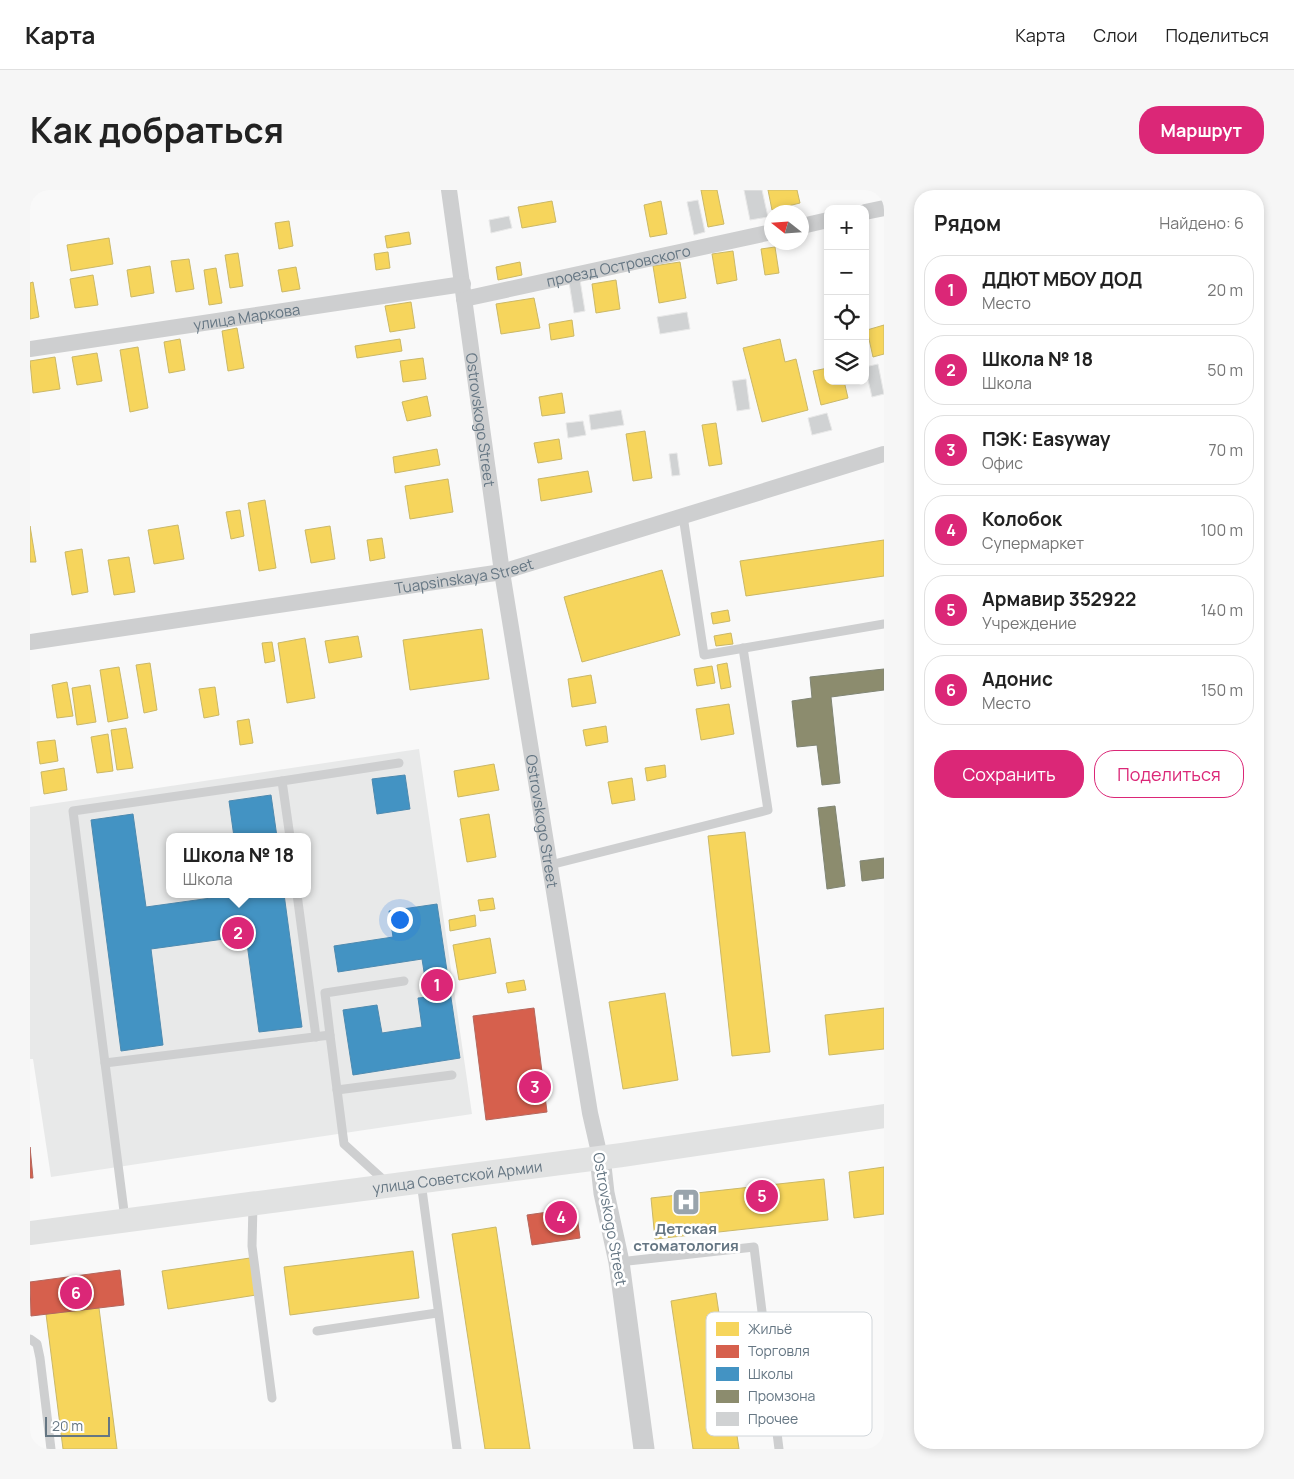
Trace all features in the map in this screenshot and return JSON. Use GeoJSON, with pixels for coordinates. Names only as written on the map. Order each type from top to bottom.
{"type":"FeatureCollection","features":[{"type":"Feature","properties":{"kind":"main road","name":"улица Советской Армии"},"geometry":{"type":"LineString","coordinates":[[30,1233],[421,1182],[884,1116]]}},
{"type":"Feature","properties":{"kind":"street","name":"Ostrovskogo Street"},"geometry":{"type":"LineString","coordinates":[[449,190],[502,572],[590,1113],[600,1157],[604,1194],[619,1262],[644,1449]]}},
{"type":"Feature","properties":{"kind":"street"},"geometry":{"type":"LineString","coordinates":[[869,211],[884,208]]}},
{"type":"Feature","properties":{"kind":"street"},"geometry":{"type":"LineString","coordinates":[[809,224],[824,221]]}},
{"type":"Feature","properties":{"kind":"street","name":"проезд Островского"},"geometry":{"type":"LineString","coordinates":[[463,292],[764,234]]}},
{"type":"Feature","properties":{"kind":"street","name":"улица Маркова"},"geometry":{"type":"LineString","coordinates":[[30,349],[463,292]]}},
{"type":"Feature","properties":{"kind":"street","name":"Tuapsinskaya Street"},"geometry":{"type":"LineString","coordinates":[[30,642],[502,572],[884,454]]}},
{"type":"Feature","properties":{"kind":"lane"},"geometry":{"type":"LineString","coordinates":[[683,516],[704,655],[884,624]]}},
{"type":"Feature","properties":{"kind":"lane"},"geometry":{"type":"LineString","coordinates":[[550,865],[768,810],[743,648]]}},
{"type":"Feature","properties":{"kind":"lane"},"geometry":{"type":"LineString","coordinates":[[125,1220],[73,811],[282,782],[399,763]]}},
{"type":"Feature","properties":{"kind":"lane"},"geometry":{"type":"LineString","coordinates":[[282,782],[289,833]]}},
{"type":"Feature","properties":{"kind":"lane"},"geometry":{"type":"LineString","coordinates":[[298,898],[316,1037]]}},
{"type":"Feature","properties":{"kind":"lane"},"geometry":{"type":"LineString","coordinates":[[391,1186],[344,1144],[325,993],[404,981]]}},
{"type":"Feature","properties":{"kind":"lane"},"geometry":{"type":"LineString","coordinates":[[105,1063],[330,1035]]}},
{"type":"Feature","properties":{"kind":"lane"},"geometry":{"type":"LineString","coordinates":[[337,1090],[452,1075]]}},
{"type":"Feature","properties":{"kind":"lane"},"geometry":{"type":"LineString","coordinates":[[421,1182],[456,1449]]}},
{"type":"Feature","properties":{"kind":"lane"},"geometry":{"type":"LineString","coordinates":[[254,1204],[252,1246],[272,1398]]}},
{"type":"Feature","properties":{"kind":"lane"},"geometry":{"type":"LineString","coordinates":[[619,1262],[754,1247],[762,1312]]}},
{"type":"Feature","properties":{"kind":"lane"},"geometry":{"type":"LineString","coordinates":[[317,1331],[437,1313]]}},
{"type":"Feature","properties":{"kind":"lane"},"geometry":{"type":"LineString","coordinates":[[30,1339],[37,1344],[35,1359],[51,1449]]}},
{"type":"Feature","properties":{"kind":"lane"},"geometry":{"type":"LineString","coordinates":[[777,1436],[779,1449]]}},
{"type":"Feature","properties":{"kind":"shaded area"},"geometry":{"type":"Polygon","coordinates":[[[419,749],[472,1114],[51,1177],[33,1059],[30,1059],[30,807],[419,749]]]}},
{"type":"Feature","properties":{"kind":"building: Жильё"},"geometry":{"type":"Polygon","coordinates":[[[701,190],[717,190],[724,224],[708,227],[701,190]]]}},
{"type":"Feature","properties":{"kind":"building: Жильё"},"geometry":{"type":"Polygon","coordinates":[[[768,190],[797,190],[800,203],[771,205],[768,190]]]}},
{"type":"Feature","properties":{"kind":"building: Жильё"},"geometry":{"type":"Polygon","coordinates":[[[552,201],[556,222],[522,228],[518,207],[552,201]]]}},
{"type":"Feature","properties":{"kind":"building: Жильё"},"geometry":{"type":"Polygon","coordinates":[[[661,201],[667,234],[650,237],[644,205],[661,201]]]}},
{"type":"Feature","properties":{"kind":"building: Жильё"},"geometry":{"type":"Polygon","coordinates":[[[289,221],[293,246],[279,249],[275,223],[289,221]]]}},
{"type":"Feature","properties":{"kind":"building: Жильё"},"geometry":{"type":"Polygon","coordinates":[[[409,232],[411,244],[387,248],[385,236],[409,232]]]}},
{"type":"Feature","properties":{"kind":"building: Жильё"},"geometry":{"type":"Polygon","coordinates":[[[109,238],[113,264],[71,271],[67,245],[109,238]]]}},
{"type":"Feature","properties":{"kind":"building: Жильё"},"geometry":{"type":"Polygon","coordinates":[[[761,249],[775,250],[779,273],[765,275],[761,249]]]}},
{"type":"Feature","properties":{"kind":"building: Жильё"},"geometry":{"type":"Polygon","coordinates":[[[733,251],[737,280],[717,284],[712,254],[733,251]]]}},
{"type":"Feature","properties":{"kind":"building: Жильё"},"geometry":{"type":"Polygon","coordinates":[[[388,252],[390,268],[376,270],[374,254],[388,252]]]}},
{"type":"Feature","properties":{"kind":"building: Жильё"},"geometry":{"type":"Polygon","coordinates":[[[238,253],[243,286],[230,288],[225,255],[238,253]]]}},
{"type":"Feature","properties":{"kind":"building: Жильё"},"geometry":{"type":"Polygon","coordinates":[[[189,259],[194,289],[176,292],[171,261],[189,259]]]}},
{"type":"Feature","properties":{"kind":"building: Жильё"},"geometry":{"type":"Polygon","coordinates":[[[520,262],[522,275],[498,280],[496,267],[520,262]]]}},
{"type":"Feature","properties":{"kind":"building: Жильё"},"geometry":{"type":"Polygon","coordinates":[[[680,262],[686,298],[659,303],[653,266],[680,262]]]}},
{"type":"Feature","properties":{"kind":"building: Жильё"},"geometry":{"type":"Polygon","coordinates":[[[150,266],[154,293],[131,297],[127,270],[150,266]]]}},
{"type":"Feature","properties":{"kind":"building: Жильё"},"geometry":{"type":"Polygon","coordinates":[[[296,267],[300,289],[282,292],[278,270],[296,267]]]}},
{"type":"Feature","properties":{"kind":"building: Жильё"},"geometry":{"type":"Polygon","coordinates":[[[216,268],[222,303],[209,305],[204,270],[216,268]]]}},
{"type":"Feature","properties":{"kind":"building: Жильё"},"geometry":{"type":"Polygon","coordinates":[[[93,275],[98,305],[75,308],[70,279],[93,275]]]}},
{"type":"Feature","properties":{"kind":"building: Жильё"},"geometry":{"type":"Polygon","coordinates":[[[616,280],[620,309],[596,313],[592,284],[616,280]]]}},
{"type":"Feature","properties":{"kind":"building: Жильё"},"geometry":{"type":"Polygon","coordinates":[[[33,282],[39,317],[30,319],[30,283],[33,282]]]}},
{"type":"Feature","properties":{"kind":"building: Жильё"},"geometry":{"type":"Polygon","coordinates":[[[534,298],[540,328],[501,334],[496,304],[534,298]]]}},
{"type":"Feature","properties":{"kind":"building: Жильё"},"geometry":{"type":"Polygon","coordinates":[[[411,302],[415,328],[390,332],[385,306],[411,302]]]}},
{"type":"Feature","properties":{"kind":"building: Жильё"},"geometry":{"type":"Polygon","coordinates":[[[572,320],[574,336],[551,340],[549,324],[572,320]]]}},
{"type":"Feature","properties":{"kind":"building: Жильё"},"geometry":{"type":"Polygon","coordinates":[[[884,325],[884,354],[873,357],[869,329],[884,325]]]}},
{"type":"Feature","properties":{"kind":"building: Жильё"},"geometry":{"type":"Polygon","coordinates":[[[237,328],[244,368],[228,371],[222,331],[237,328]]]}},
{"type":"Feature","properties":{"kind":"building: Жильё"},"geometry":{"type":"Polygon","coordinates":[[[180,339],[185,370],[169,373],[164,342],[180,339]]]}},
{"type":"Feature","properties":{"kind":"building: Жильё"},"geometry":{"type":"Polygon","coordinates":[[[400,339],[402,351],[357,358],[355,346],[400,339]]]}},
{"type":"Feature","properties":{"kind":"building: Жильё"},"geometry":{"type":"Polygon","coordinates":[[[780,339],[785,362],[796,359],[808,410],[762,422],[743,348],[780,339]]]}},
{"type":"Feature","properties":{"kind":"building: Жильё"},"geometry":{"type":"Polygon","coordinates":[[[138,347],[148,408],[130,412],[120,350],[138,347]]]}},
{"type":"Feature","properties":{"kind":"building: Жильё"},"geometry":{"type":"Polygon","coordinates":[[[97,353],[102,381],[77,385],[72,357],[97,353]]]}},
{"type":"Feature","properties":{"kind":"building: Жильё"},"geometry":{"type":"Polygon","coordinates":[[[55,357],[60,389],[33,393],[30,361],[55,357]]]}},
{"type":"Feature","properties":{"kind":"building: Жильё"},"geometry":{"type":"Polygon","coordinates":[[[423,358],[426,379],[403,382],[400,361],[423,358]]]}},
{"type":"Feature","properties":{"kind":"building: Жильё"},"geometry":{"type":"Polygon","coordinates":[[[824,369],[824,385],[845,385],[848,398],[821,405],[813,371],[824,369]]]}},
{"type":"Feature","properties":{"kind":"building: Жильё"},"geometry":{"type":"Polygon","coordinates":[[[562,393],[565,413],[542,416],[539,397],[562,393]]]}},
{"type":"Feature","properties":{"kind":"building: Жильё"},"geometry":{"type":"Polygon","coordinates":[[[427,396],[431,416],[407,421],[402,402],[427,396]]]}},
{"type":"Feature","properties":{"kind":"building: Жильё"},"geometry":{"type":"Polygon","coordinates":[[[716,423],[722,464],[709,466],[702,425],[716,423]]]}},
{"type":"Feature","properties":{"kind":"building: Жильё"},"geometry":{"type":"Polygon","coordinates":[[[645,431],[652,478],[633,481],[626,434],[645,431]]]}},
{"type":"Feature","properties":{"kind":"building: Жильё"},"geometry":{"type":"Polygon","coordinates":[[[559,439],[562,459],[538,463],[534,443],[559,439]]]}},
{"type":"Feature","properties":{"kind":"building: Жильё"},"geometry":{"type":"Polygon","coordinates":[[[437,449],[440,465],[395,473],[393,457],[437,449]]]}},
{"type":"Feature","properties":{"kind":"building: Жильё"},"geometry":{"type":"Polygon","coordinates":[[[588,471],[592,492],[541,501],[538,479],[588,471]]]}},
{"type":"Feature","properties":{"kind":"building: Жильё"},"geometry":{"type":"Polygon","coordinates":[[[448,479],[453,512],[410,519],[405,486],[448,479]]]}},
{"type":"Feature","properties":{"kind":"building: Жильё"},"geometry":{"type":"Polygon","coordinates":[[[265,500],[276,568],[259,571],[248,503],[265,500]]]}},
{"type":"Feature","properties":{"kind":"building: Жильё"},"geometry":{"type":"Polygon","coordinates":[[[240,510],[244,536],[231,539],[226,512],[240,510]]]}},
{"type":"Feature","properties":{"kind":"building: Жильё"},"geometry":{"type":"Polygon","coordinates":[[[178,525],[184,559],[154,564],[148,530],[178,525]]]}},
{"type":"Feature","properties":{"kind":"building: Жильё"},"geometry":{"type":"Polygon","coordinates":[[[30,526],[36,562],[30,562],[30,526]]]}},
{"type":"Feature","properties":{"kind":"building: Жильё"},"geometry":{"type":"Polygon","coordinates":[[[330,526],[335,559],[311,563],[305,530],[330,526]]]}},
{"type":"Feature","properties":{"kind":"building: Жильё"},"geometry":{"type":"Polygon","coordinates":[[[382,538],[385,558],[370,561],[367,540],[382,538]]]}},
{"type":"Feature","properties":{"kind":"building: Жильё"},"geometry":{"type":"Polygon","coordinates":[[[884,540],[884,576],[746,596],[740,561],[884,540]]]}},
{"type":"Feature","properties":{"kind":"building: Жильё"},"geometry":{"type":"Polygon","coordinates":[[[82,549],[88,592],[72,595],[65,552],[82,549]]]}},
{"type":"Feature","properties":{"kind":"building: Жильё"},"geometry":{"type":"Polygon","coordinates":[[[129,557],[135,592],[114,595],[108,560],[129,557]]]}},
{"type":"Feature","properties":{"kind":"building: Жильё"},"geometry":{"type":"Polygon","coordinates":[[[662,570],[680,635],[582,662],[564,597],[662,570]]]}},
{"type":"Feature","properties":{"kind":"building: Жильё"},"geometry":{"type":"Polygon","coordinates":[[[728,610],[730,621],[713,624],[711,613],[728,610]]]}},
{"type":"Feature","properties":{"kind":"building: Жильё"},"geometry":{"type":"Polygon","coordinates":[[[482,629],[489,679],[410,690],[403,640],[482,629]]]}},
{"type":"Feature","properties":{"kind":"building: Жильё"},"geometry":{"type":"Polygon","coordinates":[[[731,633],[733,644],[716,646],[714,636],[731,633]]]}},
{"type":"Feature","properties":{"kind":"building: Жильё"},"geometry":{"type":"Polygon","coordinates":[[[358,636],[362,657],[329,663],[325,641],[358,636]]]}},
{"type":"Feature","properties":{"kind":"building: Жильё"},"geometry":{"type":"Polygon","coordinates":[[[305,638],[315,698],[287,703],[278,643],[305,638]]]}},
{"type":"Feature","properties":{"kind":"building: Жильё"},"geometry":{"type":"Polygon","coordinates":[[[272,642],[275,661],[265,663],[262,643],[272,642]]]}},
{"type":"Feature","properties":{"kind":"building: Жильё"},"geometry":{"type":"Polygon","coordinates":[[[150,663],[157,710],[144,713],[136,665],[150,663]]]}},
{"type":"Feature","properties":{"kind":"building: Жильё"},"geometry":{"type":"Polygon","coordinates":[[[727,663],[731,687],[721,689],[717,665],[727,663]]]}},
{"type":"Feature","properties":{"kind":"building: Жильё"},"geometry":{"type":"Polygon","coordinates":[[[712,666],[715,683],[697,686],[694,669],[712,666]]]}},
{"type":"Feature","properties":{"kind":"building: Жильё"},"geometry":{"type":"Polygon","coordinates":[[[119,667],[128,718],[108,722],[100,670],[119,667]]]}},
{"type":"Feature","properties":{"kind":"building: Жильё"},"geometry":{"type":"Polygon","coordinates":[[[591,675],[596,703],[572,707],[568,679],[591,675]]]}},
{"type":"Feature","properties":{"kind":"building: Жильё"},"geometry":{"type":"Polygon","coordinates":[[[67,682],[73,716],[57,718],[52,685],[67,682]]]}},
{"type":"Feature","properties":{"kind":"building: Жильё"},"geometry":{"type":"Polygon","coordinates":[[[90,685],[96,722],[77,725],[72,688],[90,685]]]}},
{"type":"Feature","properties":{"kind":"building: Жильё"},"geometry":{"type":"Polygon","coordinates":[[[215,687],[219,715],[204,718],[199,689],[215,687]]]}},
{"type":"Feature","properties":{"kind":"building: Жильё"},"geometry":{"type":"Polygon","coordinates":[[[729,704],[734,734],[701,740],[696,709],[729,704]]]}},
{"type":"Feature","properties":{"kind":"building: Жильё"},"geometry":{"type":"Polygon","coordinates":[[[249,719],[253,743],[240,745],[237,721],[249,719]]]}},
{"type":"Feature","properties":{"kind":"building: Жильё"},"geometry":{"type":"Polygon","coordinates":[[[606,726],[608,742],[586,746],[583,730],[606,726]]]}},
{"type":"Feature","properties":{"kind":"building: Жильё"},"geometry":{"type":"Polygon","coordinates":[[[126,728],[133,768],[117,770],[111,730],[126,728]]]}},
{"type":"Feature","properties":{"kind":"building: Жильё"},"geometry":{"type":"Polygon","coordinates":[[[108,734],[113,771],[97,773],[91,737],[108,734]]]}},
{"type":"Feature","properties":{"kind":"building: Жильё"},"geometry":{"type":"Polygon","coordinates":[[[55,740],[58,761],[40,764],[37,742],[55,740]]]}},
{"type":"Feature","properties":{"kind":"building: Жильё"},"geometry":{"type":"Polygon","coordinates":[[[494,764],[499,790],[458,797],[454,771],[494,764]]]}},
{"type":"Feature","properties":{"kind":"building: Жильё"},"geometry":{"type":"Polygon","coordinates":[[[665,765],[666,777],[647,781],[645,768],[665,765]]]}},
{"type":"Feature","properties":{"kind":"building: Жильё"},"geometry":{"type":"Polygon","coordinates":[[[64,768],[67,790],[44,794],[41,772],[64,768]]]}},
{"type":"Feature","properties":{"kind":"building: Жильё"},"geometry":{"type":"Polygon","coordinates":[[[632,778],[635,800],[612,804],[608,782],[632,778]]]}},
{"type":"Feature","properties":{"kind":"building: Жильё"},"geometry":{"type":"Polygon","coordinates":[[[489,814],[496,857],[467,862],[460,819],[489,814]]]}},
{"type":"Feature","properties":{"kind":"building: Жильё"},"geometry":{"type":"Polygon","coordinates":[[[745,832],[770,1052],[732,1056],[708,836],[745,832]]]}},
{"type":"Feature","properties":{"kind":"building: Жильё"},"geometry":{"type":"Polygon","coordinates":[[[493,898],[495,909],[480,911],[478,900],[493,898]]]}},
{"type":"Feature","properties":{"kind":"building: Жильё"},"geometry":{"type":"Polygon","coordinates":[[[475,915],[476,926],[450,931],[449,920],[475,915]]]}},
{"type":"Feature","properties":{"kind":"building: Жильё"},"geometry":{"type":"Polygon","coordinates":[[[490,938],[496,973],[459,980],[453,945],[490,938]]]}},
{"type":"Feature","properties":{"kind":"building: Жильё"},"geometry":{"type":"Polygon","coordinates":[[[524,980],[526,990],[508,993],[506,983],[524,980]]]}},
{"type":"Feature","properties":{"kind":"building: Жильё"},"geometry":{"type":"Polygon","coordinates":[[[665,993],[678,1080],[623,1089],[609,1002],[665,993]]]}},
{"type":"Feature","properties":{"kind":"building: Жильё"},"geometry":{"type":"Polygon","coordinates":[[[884,1008],[884,1049],[829,1055],[825,1015],[884,1008]]]}},
{"type":"Feature","properties":{"kind":"building: Жильё"},"geometry":{"type":"Polygon","coordinates":[[[884,1167],[884,1214],[854,1218],[849,1172],[884,1167]]]}},
{"type":"Feature","properties":{"kind":"building: Жильё"},"geometry":{"type":"Polygon","coordinates":[[[824,1179],[828,1220],[655,1239],[651,1198],[824,1179]]]}},
{"type":"Feature","properties":{"kind":"building: Жильё"},"geometry":{"type":"Polygon","coordinates":[[[496,1227],[530,1449],[485,1449],[452,1234],[496,1227]]]}},
{"type":"Feature","properties":{"kind":"building: Жильё"},"geometry":{"type":"Polygon","coordinates":[[[413,1251],[419,1298],[290,1315],[284,1267],[413,1251]]]}},
{"type":"Feature","properties":{"kind":"building: Жильё"},"geometry":{"type":"Polygon","coordinates":[[[250,1258],[256,1295],[168,1309],[162,1271],[250,1258]]]}},
{"type":"Feature","properties":{"kind":"building: Жильё"},"geometry":{"type":"Polygon","coordinates":[[[716,1293],[719,1312],[706,1312],[706,1436],[737,1436],[739,1449],[693,1449],[671,1301],[716,1293]]]}},
{"type":"Feature","properties":{"kind":"building: Жильё"},"geometry":{"type":"Polygon","coordinates":[[[99,1308],[117,1449],[63,1449],[46,1314],[99,1308]]]}},
{"type":"Feature","properties":{"kind":"building: Торговля"},"geometry":{"type":"Polygon","coordinates":[[[534,1008],[547,1112],[486,1120],[473,1016],[534,1008]]]}},
{"type":"Feature","properties":{"kind":"building: Торговля"},"geometry":{"type":"Polygon","coordinates":[[[30,1147],[33,1178],[30,1178],[30,1147]]]}},
{"type":"Feature","properties":{"kind":"building: Торговля"},"geometry":{"type":"Polygon","coordinates":[[[576,1208],[580,1238],[532,1245],[527,1215],[576,1208]]]}},
{"type":"Feature","properties":{"kind":"building: Торговля"},"geometry":{"type":"Polygon","coordinates":[[[120,1270],[124,1305],[31,1316],[30,1282],[120,1270]]]}},
{"type":"Feature","properties":{"kind":"building: Школы"},"geometry":{"type":"Polygon","coordinates":[[[405,775],[410,809],[377,814],[372,779],[405,775]]]}},
{"type":"Feature","properties":{"kind":"building: Школы"},"geometry":{"type":"Polygon","coordinates":[[[271,795],[276,833],[233,833],[229,801],[271,795]]]}},
{"type":"Feature","properties":{"kind":"building: Школы"},"geometry":{"type":"Polygon","coordinates":[[[133,814],[146,907],[211,898],[285,898],[302,1027],[259,1032],[246,936],[151,949],[163,1045],[121,1051],[91,820],[133,814]]]}},
{"type":"Feature","properties":{"kind":"building: Школы"},"geometry":{"type":"Polygon","coordinates":[[[437,904],[460,1058],[353,1075],[343,1010],[377,1005],[382,1033],[422,1027],[418,998],[428,997],[422,959],[338,972],[334,946],[393,937],[389,911],[437,904]]]}},
{"type":"Feature","properties":{"kind":"building: Промзона"},"geometry":{"type":"Polygon","coordinates":[[[884,669],[884,690],[831,697],[840,783],[822,785],[817,745],[797,747],[792,701],[812,698],[810,677],[884,669]]]}},
{"type":"Feature","properties":{"kind":"building: Промзона"},"geometry":{"type":"Polygon","coordinates":[[[835,806],[845,886],[827,889],[818,808],[835,806]]]}},
{"type":"Feature","properties":{"kind":"building: Промзона"},"geometry":{"type":"Polygon","coordinates":[[[884,858],[884,878],[862,881],[860,861],[884,858]]]}},
{"type":"Feature","properties":{"kind":"building: Прочее"},"geometry":{"type":"Polygon","coordinates":[[[744,190],[762,190],[765,205],[764,218],[750,220],[744,190]]]}},
{"type":"Feature","properties":{"kind":"building: Прочее"},"geometry":{"type":"Polygon","coordinates":[[[698,200],[705,232],[694,235],[687,202],[698,200]]]}},
{"type":"Feature","properties":{"kind":"building: Прочее"},"geometry":{"type":"Polygon","coordinates":[[[509,216],[512,228],[491,233],[489,220],[509,216]]]}},
{"type":"Feature","properties":{"kind":"building: Прочее"},"geometry":{"type":"Polygon","coordinates":[[[580,280],[585,311],[574,313],[569,282],[580,280]]]}},
{"type":"Feature","properties":{"kind":"building: Прочее"},"geometry":{"type":"Polygon","coordinates":[[[687,312],[690,329],[660,334],[657,317],[687,312]]]}},
{"type":"Feature","properties":{"kind":"building: Прочее"},"geometry":{"type":"Polygon","coordinates":[[[878,364],[884,394],[872,397],[869,384],[869,366],[878,364]]]}},
{"type":"Feature","properties":{"kind":"building: Прочее"},"geometry":{"type":"Polygon","coordinates":[[[746,379],[750,409],[737,411],[732,381],[746,379]]]}},
{"type":"Feature","properties":{"kind":"building: Прочее"},"geometry":{"type":"Polygon","coordinates":[[[621,410],[624,425],[591,430],[589,415],[621,410]]]}},
{"type":"Feature","properties":{"kind":"building: Прочее"},"geometry":{"type":"Polygon","coordinates":[[[827,413],[832,430],[812,435],[808,418],[827,413]]]}},
{"type":"Feature","properties":{"kind":"building: Прочее"},"geometry":{"type":"Polygon","coordinates":[[[583,421],[586,435],[568,438],[566,423],[583,421]]]}},
{"type":"Feature","properties":{"kind":"building: Прочее"},"geometry":{"type":"Polygon","coordinates":[[[677,453],[680,475],[672,476],[669,454],[677,453]]]}},
{"type":"Feature","properties":{"kind":"place","name":"Школа № 18"},"geometry":{"type":"Point","coordinates":[238,933]}},
{"type":"Feature","properties":{"kind":"place","name":"ДДЮТ МБОУ ДОД"},"geometry":{"type":"Point","coordinates":[437,985]}},
{"type":"Feature","properties":{"kind":"place","name":"ПЭК: Easyway"},"geometry":{"type":"Point","coordinates":[535,1087]}},
{"type":"Feature","properties":{"kind":"place","name":"Армавир 352922"},"geometry":{"type":"Point","coordinates":[762,1196]}},
{"type":"Feature","properties":{"kind":"place","name":"Детская стоматология"},"geometry":{"type":"Point","coordinates":[686,1202]}},
{"type":"Feature","properties":{"kind":"place","name":"Колобок"},"geometry":{"type":"Point","coordinates":[561,1217]}},
{"type":"Feature","properties":{"kind":"place","name":"Адонис"},"geometry":{"type":"Point","coordinates":[76,1293]}}]}
